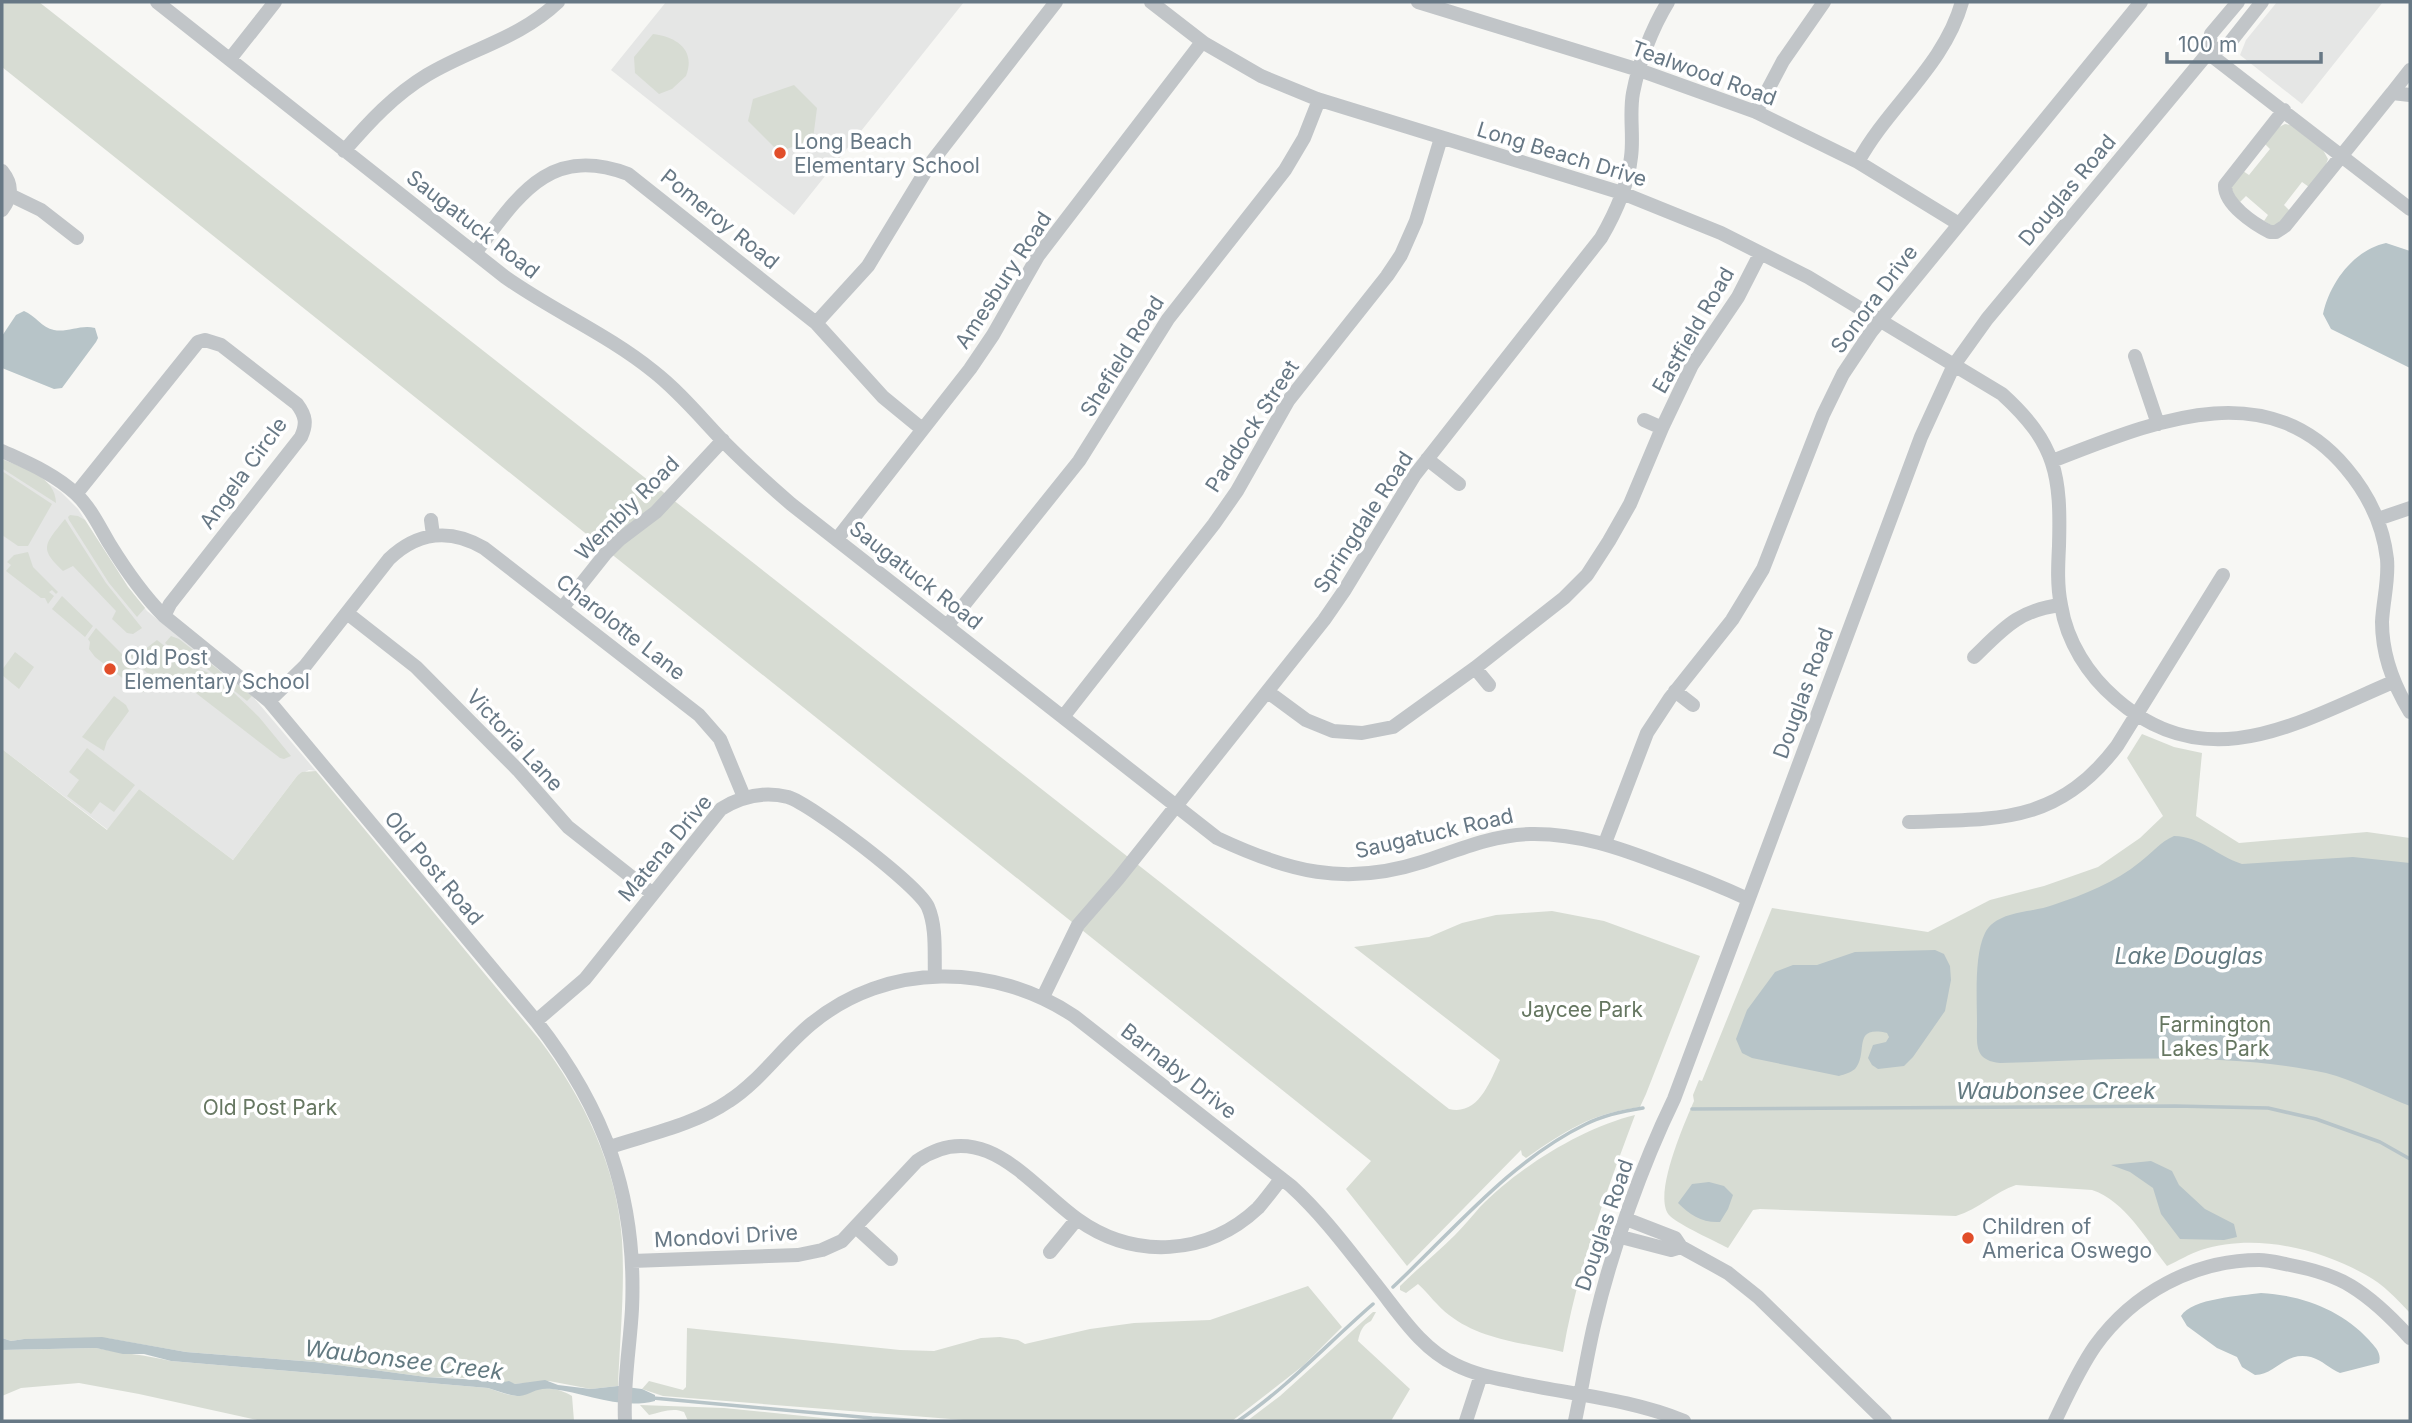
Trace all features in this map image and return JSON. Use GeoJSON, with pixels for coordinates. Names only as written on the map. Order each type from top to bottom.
{"type":"FeatureCollection","features":[{"type":"Feature","properties":{"kind":"street","name":"Saugatuck Road"},"geometry":{"type":"LineString","coordinates":[[157,2],[535,298],[599,332],[654,372],[681,395],[759,477],[1217,838],[1261,859],[1308,872],[1347,874],[1419,863],[1478,842],[1526,834],[1553,834],[1605,843],[1724,887],[1748,899]]}},
{"type":"Feature","properties":{"kind":"street"},"geometry":{"type":"LineString","coordinates":[[230,59],[275,2]]}},
{"type":"Feature","properties":{"kind":"street"},"geometry":{"type":"LineString","coordinates":[[344,151],[373,117],[406,88],[430,73],[512,36],[545,15],[558,2]]}},
{"type":"Feature","properties":{"kind":"street"},"geometry":{"type":"LineString","coordinates":[[816,323],[868,266],[930,164],[1056,2]]}},
{"type":"Feature","properties":{"kind":"street","name":"Long Beach Drive"},"geometry":{"type":"LineString","coordinates":[[1151,2],[1202,42],[1261,76],[1319,100],[1622,193],[1721,233],[1808,277],[2002,394],[2024,414],[2037,431],[2052,461],[2060,502],[2058,568],[2060,605],[2064,619],[2087,668],[2098,684],[2137,716],[2176,735],[2210,740],[2248,738],[2283,728],[2393,682]]}},
{"type":"Feature","properties":{"kind":"street","name":"Tealwood Road"},"geometry":{"type":"LineString","coordinates":[[1418,2],[1473,9],[1756,112],[1858,162],[1959,224]]}},
{"type":"Feature","properties":{"kind":"street","name":"Springdale Road"},"geometry":{"type":"LineString","coordinates":[[1042,997],[1078,925],[1268,692],[1338,600],[1398,500],[1427,459],[1589,255],[1609,225],[1622,193],[1631,156],[1631,108],[1639,70],[1652,32],[1668,2]]}},
{"type":"Feature","properties":{"kind":"street"},"geometry":{"type":"LineString","coordinates":[[1756,112],[1783,61],[1825,2]]}},
{"type":"Feature","properties":{"kind":"street"},"geometry":{"type":"LineString","coordinates":[[1858,162],[1867,145],[1939,53],[1953,29],[1962,2]]}},
{"type":"Feature","properties":{"kind":"street","name":"Sonora Drive"},"geometry":{"type":"LineString","coordinates":[[1605,843],[1647,733],[1675,691],[1732,620],[1763,569],[1823,415],[1843,374],[1871,332],[2141,2]]}},
{"type":"Feature","properties":{"kind":"street","name":"Douglas Road"},"geometry":{"type":"LineString","coordinates":[[2208,53],[2211,34],[2238,2]]}},
{"type":"Feature","properties":{"kind":"street","name":"Douglas Road"},"geometry":{"type":"LineString","coordinates":[[1575,1421],[1595,1320],[1626,1219],[1674,1099],[1921,437],[1954,365],[1987,319],[2208,53],[2228,45],[2262,2]]}},
{"type":"Feature","properties":{"kind":"street","name":"Amesbury Road"},"geometry":{"type":"LineString","coordinates":[[837,539],[970,369],[993,335],[1038,256],[1202,42]]}},
{"type":"Feature","properties":{"kind":"street"},"geometry":{"type":"LineString","coordinates":[[2208,53],[2410,209]]}},
{"type":"Feature","properties":{"kind":"street"},"geometry":{"type":"LineString","coordinates":[[2284,110],[2225,185],[2227,198],[2270,232],[2281,230],[2410,70]]}},
{"type":"Feature","properties":{"kind":"street"},"geometry":{"type":"LineString","coordinates":[[2392,93],[2410,95]]}},
{"type":"Feature","properties":{"kind":"street","name":"Shefield Road"},"geometry":{"type":"LineString","coordinates":[[947,626],[1079,461],[1168,319],[1289,163],[1304,138],[1319,100]]}},
{"type":"Feature","properties":{"kind":"street","name":"Paddock Street"},"geometry":{"type":"LineString","coordinates":[[1063,716],[1214,524],[1237,491],[1288,401],[1389,274],[1413,230],[1441,138]]}},
{"type":"Feature","properties":{"kind":"street","name":"Pomeroy Road"},"geometry":{"type":"LineString","coordinates":[[475,253],[517,200],[541,178],[567,167],[597,165],[628,174],[816,323],[875,389],[922,429]]}},
{"type":"Feature","properties":{"kind":"street"},"geometry":{"type":"LineString","coordinates":[[2,171],[10,183],[10,195],[2,210]]}},
{"type":"Feature","properties":{"kind":"street"},"geometry":{"type":"LineString","coordinates":[[10,195],[41,210],[77,238]]}},
{"type":"Feature","properties":{"kind":"street","name":"Eastfield Road"},"geometry":{"type":"LineString","coordinates":[[1268,692],[1306,720],[1333,731],[1362,733],[1393,727],[1475,668],[1564,598],[1587,575],[1609,541],[1630,504],[1692,365],[1738,297],[1760,254]]}},
{"type":"Feature","properties":{"kind":"street","name":"Angela Circle"},"geometry":{"type":"LineString","coordinates":[[76,494],[198,342],[205,340],[221,345],[297,404],[306,421],[301,438],[170,604],[164,616]]}},
{"type":"Feature","properties":{"kind":"street"},"geometry":{"type":"LineString","coordinates":[[2135,356],[2158,424]]}},
{"type":"Feature","properties":{"kind":"street"},"geometry":{"type":"LineString","coordinates":[[2052,461],[2158,424],[2197,414],[2233,411],[2274,419],[2310,436],[2338,458],[2357,481],[2378,519],[2387,559],[2382,622],[2385,644],[2393,682],[2410,712]]}},
{"type":"Feature","properties":{"kind":"street","name":"Eastfield Road"},"geometry":{"type":"LineString","coordinates":[[1644,420],[1662,428]]}},
{"type":"Feature","properties":{"kind":"street","name":"Wembly Road"},"geometry":{"type":"LineString","coordinates":[[563,607],[606,553],[656,512],[723,440]]}},
{"type":"Feature","properties":{"kind":"street","name":"Old Post Road"},"geometry":{"type":"LineString","coordinates":[[2,451],[50,474],[76,494],[86,505],[137,585],[164,616],[269,701],[536,1021],[579,1083],[610,1147],[626,1207],[632,1261],[632,1308],[625,1415]]}},
{"type":"Feature","properties":{"kind":"street"},"geometry":{"type":"LineString","coordinates":[[1427,459],[1459,484]]}},
{"type":"Feature","properties":{"kind":"street"},"geometry":{"type":"LineString","coordinates":[[2378,519],[2410,508]]}},
{"type":"Feature","properties":{"kind":"street","name":"Charolotte Lane"},"geometry":{"type":"LineString","coordinates":[[269,701],[297,676],[389,559],[432,528],[477,544],[563,607],[710,726],[728,755],[744,797]]}},
{"type":"Feature","properties":{"kind":"street"},"geometry":{"type":"LineString","coordinates":[[1909,822],[2002,819],[2059,800],[2082,786],[2101,768],[2137,716],[2223,575]]}},
{"type":"Feature","properties":{"kind":"street"},"geometry":{"type":"LineString","coordinates":[[1974,657],[2018,616],[2060,605]]}},
{"type":"Feature","properties":{"kind":"street","name":"Victoria Lane"},"geometry":{"type":"LineString","coordinates":[[347,613],[426,677],[518,770],[568,827],[653,894]]}},
{"type":"Feature","properties":{"kind":"street"},"geometry":{"type":"LineString","coordinates":[[1475,668],[1489,685]]}},
{"type":"Feature","properties":{"kind":"street"},"geometry":{"type":"LineString","coordinates":[[1675,691],[1693,705]]}},
{"type":"Feature","properties":{"kind":"street","name":"Matena Drive"},"geometry":{"type":"LineString","coordinates":[[536,1021],[585,979],[712,818],[732,802],[744,797],[770,794],[797,800],[817,813],[913,888],[927,905],[931,916],[934,929],[935,976]]}},
{"type":"Feature","properties":{"kind":"street","name":"Barnaby Drive"},"geometry":{"type":"LineString","coordinates":[[610,1147],[695,1119],[730,1101],[812,1023],[848,1000],[891,983],[935,976],[973,977],[1008,984],[1042,997],[1074,1016],[1314,1207],[1413,1332],[1455,1365],[1481,1375],[1655,1409],[1684,1421]]}},
{"type":"Feature","properties":{"kind":"street","name":"Mondovi Drive"},"geometry":{"type":"LineString","coordinates":[[632,1261],[798,1255],[833,1246],[856,1227],[917,1161],[937,1151],[964,1146],[979,1148],[1004,1158],[1077,1219],[1104,1235],[1120,1242],[1152,1248],[1181,1247],[1210,1238],[1239,1223],[1259,1206],[1281,1179]]}},
{"type":"Feature","properties":{"kind":"street"},"geometry":{"type":"LineString","coordinates":[[1050,1252],[1077,1219]]}},
{"type":"Feature","properties":{"kind":"street"},"geometry":{"type":"LineString","coordinates":[[1626,1219],[1675,1238],[1681,1247],[1728,1273],[1758,1297],[1885,1421]]}},
{"type":"Feature","properties":{"kind":"street"},"geometry":{"type":"LineString","coordinates":[[856,1227],[891,1259]]}},
{"type":"Feature","properties":{"kind":"street"},"geometry":{"type":"LineString","coordinates":[[1621,1237],[1671,1250],[1681,1247]]}},
{"type":"Feature","properties":{"kind":"street"},"geometry":{"type":"LineString","coordinates":[[2055,1421],[2085,1362],[2114,1323],[2139,1300],[2162,1285],[2184,1274],[2215,1265],[2260,1260],[2309,1268],[2348,1284],[2370,1299],[2410,1338]]}},
{"type":"Feature","properties":{"kind":"street"},"geometry":{"type":"LineString","coordinates":[[1466,1421],[1481,1375]]}},
{"type":"Feature","properties":{"kind":"shaded area","name":"Long Beach Elementary School"},"geometry":{"type":"Polygon","coordinates":[[[666,2],[964,2],[794,215],[611,70],[666,2]]]}},
{"type":"Feature","properties":{"kind":"shaded area"},"geometry":{"type":"Polygon","coordinates":[[[2277,2],[2383,2],[2302,104],[2240,55],[2246,40],[2277,2]]]}},
{"type":"Feature","properties":{"kind":"shaded area","name":"Old Post Elementary School"},"geometry":{"type":"Polygon","coordinates":[[[2,459],[37,476],[61,492],[78,509],[128,587],[147,611],[254,698],[316,771],[309,770],[297,776],[233,860],[139,789],[108,830],[2,749],[2,459]]]}},
{"type":"Feature","properties":{"kind":"green space","name":"Jaycee Park"},"geometry":{"type":"Polygon","coordinates":[[[2,2],[39,2],[1449,1109],[1459,1110],[1475,1102],[1487,1087],[1500,1060],[1354,947],[1429,937],[1462,923],[1496,915],[1552,911],[1604,921],[1700,956],[1640,1107],[1593,1119],[1554,1139],[1526,1158],[1521,1150],[1407,1266],[1346,1189],[1371,1161],[2,67],[2,2]]]}},
{"type":"Feature","properties":{"kind":"green space"},"geometry":{"type":"Polygon","coordinates":[[[653,34],[677,42],[686,52],[688,59],[686,76],[672,89],[659,94],[635,73],[634,57],[653,34]]]}},
{"type":"Feature","properties":{"kind":"green space"},"geometry":{"type":"Polygon","coordinates":[[[794,85],[817,108],[813,139],[779,152],[748,121],[753,99],[794,85]]]}},
{"type":"Feature","properties":{"kind":"green space"},"geometry":{"type":"Polygon","coordinates":[[[2291,125],[2323,150],[2328,159],[2309,187],[2302,182],[2284,205],[2290,211],[2278,225],[2271,225],[2264,221],[2268,215],[2246,196],[2240,202],[2236,199],[2231,187],[2243,171],[2249,175],[2270,149],[2265,144],[2279,127],[2291,125]]]}},
{"type":"Feature","properties":{"kind":"green space"},"geometry":{"type":"Polygon","coordinates":[[[2,459],[44,480],[50,486],[56,503],[3,469],[2,459]]]}},
{"type":"Feature","properties":{"kind":"green space"},"geometry":{"type":"Polygon","coordinates":[[[2,471],[52,504],[28,546],[18,546],[2,535],[2,471]]]}},
{"type":"Feature","properties":{"kind":"green space"},"geometry":{"type":"Polygon","coordinates":[[[70,515],[85,520],[128,587],[145,608],[137,617],[109,583],[69,520],[70,515]]]}},
{"type":"Feature","properties":{"kind":"green space"},"geometry":{"type":"Polygon","coordinates":[[[65,519],[106,583],[142,628],[133,634],[127,633],[112,619],[116,611],[73,566],[63,571],[50,557],[47,551],[49,540],[65,519]]]}},
{"type":"Feature","properties":{"kind":"green space"},"geometry":{"type":"Polygon","coordinates":[[[28,552],[33,567],[58,592],[49,592],[54,596],[48,604],[45,598],[41,598],[6,571],[11,565],[7,562],[14,555],[28,552]]]}},
{"type":"Feature","properties":{"kind":"green space"},"geometry":{"type":"Polygon","coordinates":[[[62,596],[93,626],[85,637],[52,609],[62,596]]]}},
{"type":"Feature","properties":{"kind":"green space"},"geometry":{"type":"Polygon","coordinates":[[[96,628],[152,684],[144,692],[95,657],[89,649],[88,639],[96,628]]]}},
{"type":"Feature","properties":{"kind":"green space"},"geometry":{"type":"Polygon","coordinates":[[[171,636],[179,639],[252,696],[247,701],[207,669],[192,665],[165,643],[171,636]]]}},
{"type":"Feature","properties":{"kind":"green space"},"geometry":{"type":"Polygon","coordinates":[[[157,640],[191,667],[207,672],[232,691],[259,717],[291,756],[280,758],[179,680],[167,678],[155,681],[128,654],[144,650],[157,640]]]}},
{"type":"Feature","properties":{"kind":"green space"},"geometry":{"type":"Polygon","coordinates":[[[15,652],[34,667],[19,689],[2,675],[2,670],[15,652]]]}},
{"type":"Feature","properties":{"kind":"green space"},"geometry":{"type":"Polygon","coordinates":[[[114,696],[126,705],[129,711],[107,741],[104,751],[82,737],[114,696]]]}},
{"type":"Feature","properties":{"kind":"green space","name":"Farmington Lakes Park"},"geometry":{"type":"Polygon","coordinates":[[[2142,734],[2174,747],[2202,753],[2196,816],[2239,843],[2367,832],[2410,838],[2410,1313],[2384,1287],[2366,1275],[2328,1257],[2286,1246],[2264,1243],[2222,1245],[2197,1252],[2167,1266],[2125,1212],[2104,1195],[2092,1190],[2016,1185],[1956,1216],[1753,1210],[1728,1248],[1670,1216],[1665,1207],[1667,1177],[1694,1101],[1693,1095],[1699,1080],[1702,1081],[1772,908],[1928,932],[1990,900],[2044,886],[2098,867],[2140,838],[2163,816],[2127,758],[2142,734]]]}},
{"type":"Feature","properties":{"kind":"green space"},"geometry":{"type":"Polygon","coordinates":[[[87,748],[135,785],[114,812],[100,802],[91,814],[67,796],[79,780],[69,772],[87,748]]]}},
{"type":"Feature","properties":{"kind":"green space","name":"Old Post Park"},"geometry":{"type":"Polygon","coordinates":[[[2,749],[107,830],[139,789],[233,860],[297,776],[302,772],[316,771],[539,1039],[570,1084],[583,1109],[605,1159],[619,1212],[623,1276],[618,1386],[591,1389],[549,1381],[515,1384],[473,1378],[426,1377],[315,1362],[186,1352],[106,1338],[11,1341],[2,1338],[2,749]]]}},
{"type":"Feature","properties":{"kind":"green space"},"geometry":{"type":"Polygon","coordinates":[[[1635,1115],[1584,1262],[1563,1352],[1503,1340],[1475,1330],[1445,1311],[1418,1284],[1406,1293],[1400,1290],[1400,1286],[1513,1178],[1573,1139],[1635,1115]]]}},
{"type":"Feature","properties":{"kind":"green space"},"geometry":{"type":"Polygon","coordinates":[[[1308,1286],[1342,1327],[1304,1365],[1232,1421],[976,1421],[663,1396],[642,1389],[649,1381],[683,1390],[686,1387],[687,1328],[900,1350],[934,1351],[981,1338],[1000,1337],[1025,1344],[1090,1329],[1134,1323],[1210,1320],[1308,1286]]]}},
{"type":"Feature","properties":{"kind":"green space"},"geometry":{"type":"Polygon","coordinates":[[[1376,1312],[1362,1329],[1358,1341],[1410,1389],[1391,1421],[1247,1421],[1280,1396],[1376,1312]]]}},
{"type":"Feature","properties":{"kind":"green space"},"geometry":{"type":"Polygon","coordinates":[[[96,1348],[171,1361],[488,1388],[514,1396],[543,1388],[553,1389],[572,1396],[574,1421],[262,1421],[79,1383],[21,1388],[2,1396],[2,1350],[96,1348]]]}},
{"type":"Feature","properties":{"kind":"green space"},"geometry":{"type":"Polygon","coordinates":[[[640,1405],[724,1408],[852,1421],[688,1421],[684,1412],[667,1410],[649,1415],[640,1405]]]}},
{"type":"Feature","properties":{"kind":"water"},"geometry":{"type":"Polygon","coordinates":[[[2386,243],[2410,251],[2410,368],[2331,329],[2323,314],[2331,290],[2345,269],[2364,253],[2386,243]]]}},
{"type":"Feature","properties":{"kind":"water"},"geometry":{"type":"Polygon","coordinates":[[[24,311],[54,330],[95,328],[98,338],[96,342],[62,388],[54,389],[2,368],[2,336],[16,315],[24,311]]]}},
{"type":"Feature","properties":{"kind":"water","name":"Lake Douglas"},"geometry":{"type":"Polygon","coordinates":[[[2174,836],[2192,839],[2242,864],[2353,857],[2410,863],[2410,1106],[2337,1076],[2287,1066],[2205,1059],[2000,1063],[1985,1059],[1981,1055],[1977,1039],[1978,965],[1981,942],[1991,926],[2007,916],[2045,908],[2099,887],[2131,869],[2160,844],[2174,836]]]}},
{"type":"Feature","properties":{"kind":"water"},"geometry":{"type":"Polygon","coordinates":[[[1935,950],[1944,954],[1950,966],[1951,980],[1945,1011],[1904,1066],[1878,1069],[1872,1065],[1868,1058],[1873,1045],[1886,1042],[1889,1037],[1887,1033],[1876,1032],[1865,1037],[1855,1069],[1839,1076],[1752,1058],[1742,1053],[1736,1039],[1747,1010],[1775,972],[1793,965],[1817,965],[1855,952],[1935,950]]]}},
{"type":"Feature","properties":{"kind":"water"},"geometry":{"type":"Polygon","coordinates":[[[2151,1161],[2172,1171],[2179,1185],[2205,1209],[2234,1224],[2237,1237],[2224,1240],[2180,1239],[2161,1214],[2153,1188],[2130,1172],[2111,1165],[2151,1161]]]}},
{"type":"Feature","properties":{"kind":"water"},"geometry":{"type":"Polygon","coordinates":[[[1709,1182],[1724,1186],[1733,1195],[1720,1222],[1697,1217],[1678,1203],[1692,1184],[1709,1182]]]}},
{"type":"Feature","properties":{"kind":"water"},"geometry":{"type":"Polygon","coordinates":[[[2261,1293],[2291,1297],[2334,1312],[2369,1340],[2379,1353],[2379,1363],[2340,1373],[2315,1358],[2302,1356],[2255,1375],[2242,1367],[2237,1357],[2217,1348],[2187,1326],[2181,1316],[2195,1305],[2261,1293]]]}},
{"type":"Feature","properties":{"kind":"water"},"geometry":{"type":"Polygon","coordinates":[[[102,1337],[186,1352],[315,1362],[426,1377],[483,1378],[515,1384],[545,1380],[558,1385],[591,1389],[618,1386],[642,1389],[655,1395],[655,1401],[616,1402],[547,1389],[516,1396],[488,1388],[171,1361],[144,1354],[123,1354],[96,1348],[2,1350],[2,1338],[11,1341],[102,1337]]]}},
{"type":"Feature","properties":{"kind":"waterway","name":"Waubonsee Creek"},"geometry":{"type":"LineString","coordinates":[[1692,1109],[2175,1106],[2268,1108],[2316,1119],[2380,1142],[2410,1159]]}},
{"type":"Feature","properties":{"kind":"waterway","name":"Waubonsee Creek"},"geometry":{"type":"LineString","coordinates":[[1393,1287],[1484,1198],[1532,1157],[1558,1139],[1593,1121],[1643,1108]]}},
{"type":"Feature","properties":{"kind":"waterway","name":"Waubonsee Creek"},"geometry":{"type":"LineString","coordinates":[[1238,1421],[1291,1379],[1373,1304]]}},
{"type":"Feature","properties":{"kind":"waterway","name":"Waubonsee Creek"},"geometry":{"type":"LineString","coordinates":[[653,1398],[926,1421]]}},
{"type":"Feature","properties":{"kind":"place","name":"Long Beach Elementary School"},"geometry":{"type":"Point","coordinates":[780,153]}},
{"type":"Feature","properties":{"kind":"place","name":"Old Post Elementary School"},"geometry":{"type":"Point","coordinates":[110,669]}},
{"type":"Feature","properties":{"kind":"place","name":"Children of America Oswego"},"geometry":{"type":"Point","coordinates":[1968,1238]}}]}
